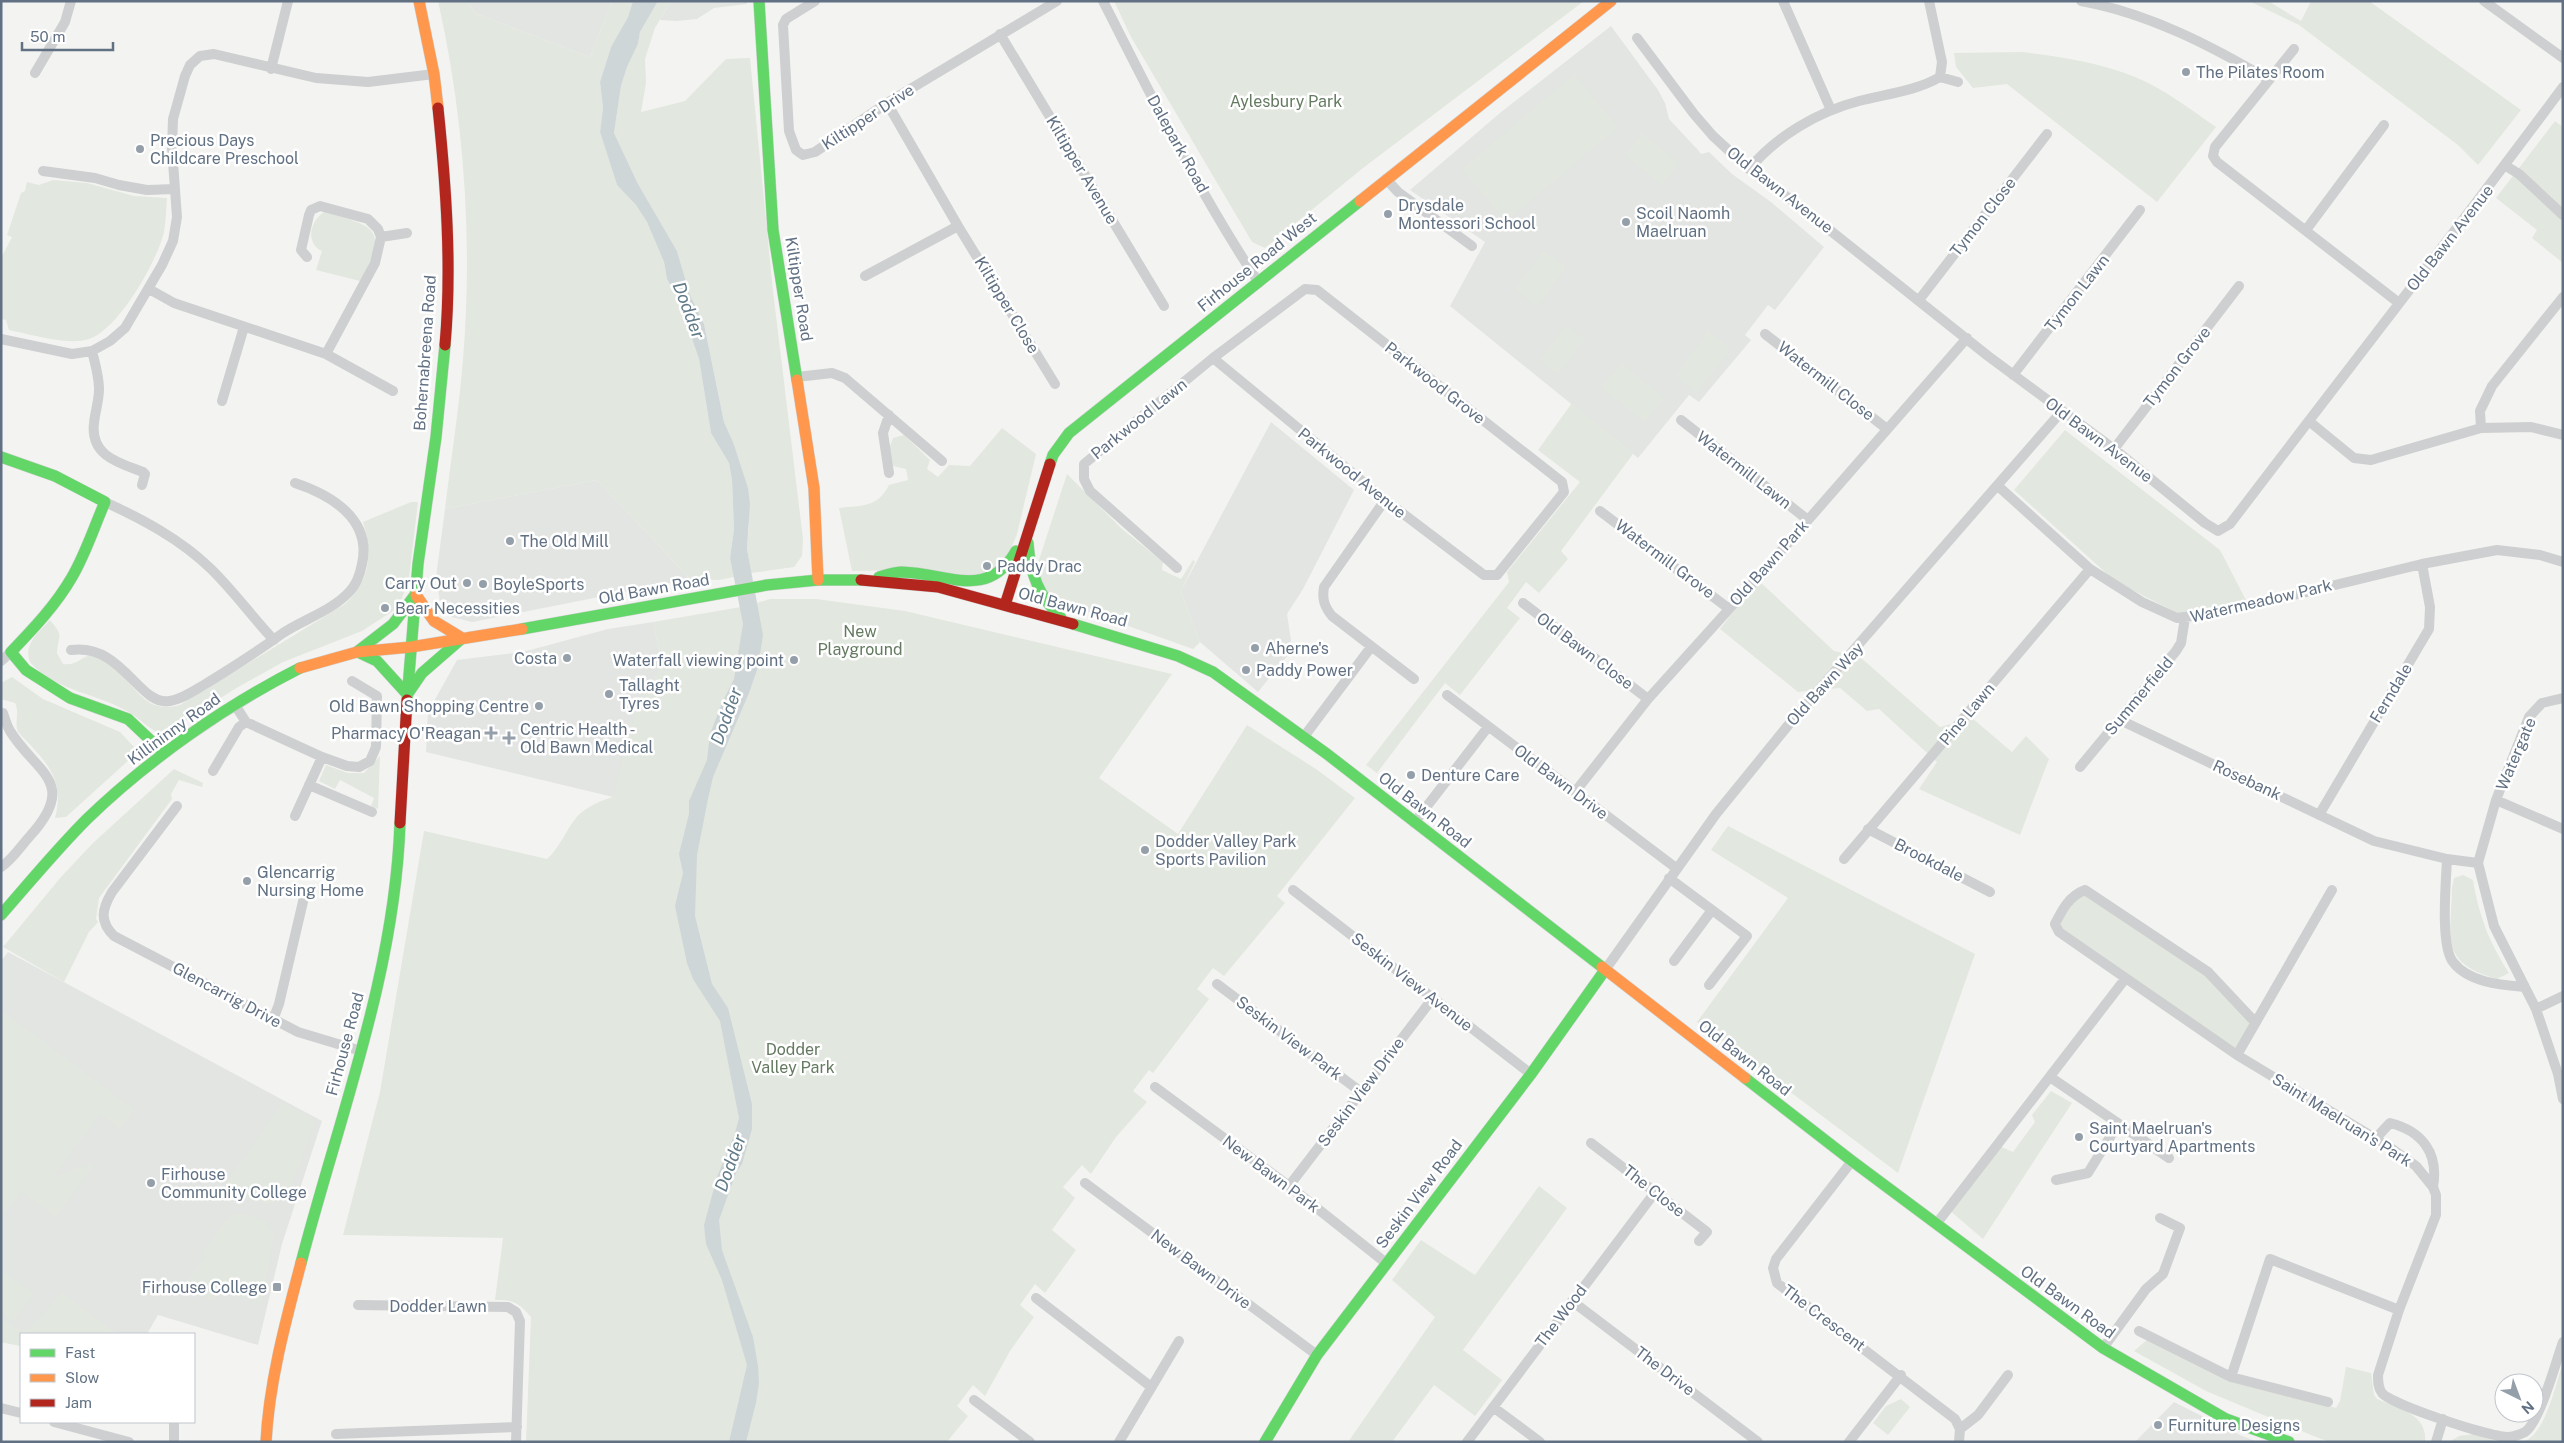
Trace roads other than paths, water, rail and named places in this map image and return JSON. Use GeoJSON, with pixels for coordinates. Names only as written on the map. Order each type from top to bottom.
{"type":"FeatureCollection","features":[{"type":"Feature","properties":{"kind":"main road","name":"Bohernabreena Road"},"geometry":{"type":"LineString","coordinates":[[411,648],[446,342],[445,201],[434,74],[419,1]]}},
{"type":"Feature","properties":{"kind":"main road","name":"Kiltipper Road"},"geometry":{"type":"LineString","coordinates":[[760,1],[774,230],[787,328],[798,377],[814,488],[818,580]]}},
{"type":"Feature","properties":{"kind":"main road","name":"Firhouse Road West"},"geometry":{"type":"LineString","coordinates":[[1005,605],[1053,455],[1069,433],[1610,1]]}},
{"type":"Feature","properties":{"kind":"main road"},"geometry":{"type":"LineString","coordinates":[[1,457],[27,465],[88,491],[105,502],[79,564],[67,585],[52,606],[11,652],[26,670],[70,698],[128,719],[164,753]]}},
{"type":"Feature","properties":{"kind":"main road"},"geometry":{"type":"LineString","coordinates":[[864,580],[900,572],[978,582],[987,580],[1007,567],[1028,532]]}},
{"type":"Feature","properties":{"kind":"main road"},"geometry":{"type":"LineString","coordinates":[[1028,532],[1029,569],[1043,600],[1061,619]]}},
{"type":"Feature","properties":{"kind":"main road","name":"Old Bawn Road"},"geometry":{"type":"LineString","coordinates":[[411,648],[767,585],[818,580],[864,580],[938,586],[1061,619],[1150,646],[1199,665],[1225,680],[1303,738],[1852,1161],[1937,1223],[2037,1301],[2103,1348],[2226,1418],[2289,1442]]}},
{"type":"Feature","properties":{"kind":"main road"},"geometry":{"type":"LineString","coordinates":[[416,594],[432,620],[441,629],[463,638],[438,657],[422,673],[407,694],[377,661],[357,652],[393,624],[416,594]]}},
{"type":"Feature","properties":{"kind":"main road","name":"Killininny Road"},"geometry":{"type":"LineString","coordinates":[[1,915],[87,819],[164,753],[235,705],[269,684],[301,668],[357,652],[411,648]]}},
{"type":"Feature","properties":{"kind":"main road","name":"Firhouse Road"},"geometry":{"type":"LineString","coordinates":[[266,1442],[267,1421],[288,1313],[320,1190],[361,1051],[387,946],[396,889],[411,648]]}},
{"type":"Feature","properties":{"kind":"main road","name":"Seskin View Road"},"geometry":{"type":"LineString","coordinates":[[1265,1442],[1317,1355],[1531,1074],[1605,970]]}},
{"type":"Feature","properties":{"kind":"street"},"geometry":{"type":"LineString","coordinates":[[35,73],[65,22],[71,1]]}},
{"type":"Feature","properties":{"kind":"street"},"geometry":{"type":"LineString","coordinates":[[271,69],[288,1]]}},
{"type":"Feature","properties":{"kind":"street","name":"Kiltipper Drive"},"geometry":{"type":"LineString","coordinates":[[815,1],[786,19],[783,25],[789,131],[796,150],[803,155],[815,152],[887,103],[1057,1]]}},
{"type":"Feature","properties":{"kind":"street","name":"Dalepark Road"},"geometry":{"type":"LineString","coordinates":[[1103,1],[1168,129],[1258,283]]}},
{"type":"Feature","properties":{"kind":"street"},"geometry":{"type":"LineString","coordinates":[[1783,1],[1831,110]]}},
{"type":"Feature","properties":{"kind":"street"},"geometry":{"type":"LineString","coordinates":[[1929,1],[1942,62],[1940,77]]}},
{"type":"Feature","properties":{"kind":"street"},"geometry":{"type":"LineString","coordinates":[[2081,1],[2147,20],[2214,48],[2269,80]]}},
{"type":"Feature","properties":{"kind":"street"},"geometry":{"type":"LineString","coordinates":[[2484,1],[2563,58]]}},
{"type":"Feature","properties":{"kind":"street","name":"Kiltipper Avenue"},"geometry":{"type":"LineString","coordinates":[[1000,34],[1164,306]]}},
{"type":"Feature","properties":{"kind":"street","name":"Old Bawn Avenue"},"geometry":{"type":"LineString","coordinates":[[1637,38],[1694,114],[1713,136],[1749,168],[2013,375],[2114,449],[2205,524],[2218,531],[2230,524],[2310,422],[2399,303],[2506,166],[2563,87]]}},
{"type":"Feature","properties":{"kind":"street"},"geometry":{"type":"LineString","coordinates":[[2294,49],[2216,147],[2213,156],[2217,162],[2399,303]]}},
{"type":"Feature","properties":{"kind":"street"},"geometry":{"type":"LineString","coordinates":[[1,339],[64,352],[92,351],[110,342],[125,328],[149,289],[173,241],[177,217],[172,148],[173,119],[190,65],[200,56],[214,54],[271,69],[316,78],[368,82],[434,74]]}},
{"type":"Feature","properties":{"kind":"street"},"geometry":{"type":"LineString","coordinates":[[1749,168],[1774,143],[1831,110],[1929,83],[1940,77],[1958,82]]}},
{"type":"Feature","properties":{"kind":"street","name":"Kiltipper Close"},"geometry":{"type":"LineString","coordinates":[[887,103],[958,226],[1055,384]]}},
{"type":"Feature","properties":{"kind":"street"},"geometry":{"type":"LineString","coordinates":[[2306,230],[2384,125]]}},
{"type":"Feature","properties":{"kind":"street","name":"Tymon Close"},"geometry":{"type":"LineString","coordinates":[[1919,300],[2048,134]]}},
{"type":"Feature","properties":{"kind":"street"},"geometry":{"type":"LineString","coordinates":[[2506,166],[2519,174],[2563,214]]}},
{"type":"Feature","properties":{"kind":"street"},"geometry":{"type":"LineString","coordinates":[[43,171],[95,178],[146,190],[175,189]]}},
{"type":"Feature","properties":{"kind":"street"},"geometry":{"type":"LineString","coordinates":[[1386,179],[1398,192],[1472,246]]}},
{"type":"Feature","properties":{"kind":"street"},"geometry":{"type":"LineString","coordinates":[[307,257],[302,250],[309,215],[312,210],[320,206],[368,219],[378,229],[381,237],[375,263],[326,354]]}},
{"type":"Feature","properties":{"kind":"street","name":"Tymon Lawn"},"geometry":{"type":"LineString","coordinates":[[2013,375],[2140,210]]}},
{"type":"Feature","properties":{"kind":"street"},"geometry":{"type":"LineString","coordinates":[[865,276],[958,226]]}},
{"type":"Feature","properties":{"kind":"street"},"geometry":{"type":"LineString","coordinates":[[381,237],[407,233]]}},
{"type":"Feature","properties":{"kind":"street","name":"Tymon Grove"},"geometry":{"type":"LineString","coordinates":[[2114,449],[2239,286]]}},
{"type":"Feature","properties":{"kind":"street"},"geometry":{"type":"LineString","coordinates":[[149,289],[174,303],[326,354],[392,391]]}},
{"type":"Feature","properties":{"kind":"street","name":"Parkwood Grove"},"geometry":{"type":"LineString","coordinates":[[1213,358],[1294,296],[1305,289],[1317,290],[1562,482],[1564,492],[1497,575]]}},
{"type":"Feature","properties":{"kind":"street"},"geometry":{"type":"LineString","coordinates":[[2481,428],[2480,411],[2492,386],[2563,297]]}},
{"type":"Feature","properties":{"kind":"street"},"geometry":{"type":"LineString","coordinates":[[222,401],[244,327]]}},
{"type":"Feature","properties":{"kind":"street","name":"Watermill Close"},"geometry":{"type":"LineString","coordinates":[[1765,334],[1887,429]]}},
{"type":"Feature","properties":{"kind":"street","name":"Old Bawn Park"},"geometry":{"type":"LineString","coordinates":[[1575,792],[1648,699],[1967,338]]}},
{"type":"Feature","properties":{"kind":"street"},"geometry":{"type":"LineString","coordinates":[[92,351],[99,387],[93,425],[94,440],[100,452],[113,461],[143,472],[145,474],[142,485]]}},
{"type":"Feature","properties":{"kind":"street","name":"Parkwood Avenue"},"geometry":{"type":"LineString","coordinates":[[1213,358],[1385,500],[1484,575],[1497,575]]}},
{"type":"Feature","properties":{"kind":"street","name":"Parkwood Lawn"},"geometry":{"type":"LineString","coordinates":[[1177,568],[1090,491],[1084,479],[1084,464],[1213,358]]}},
{"type":"Feature","properties":{"kind":"street"},"geometry":{"type":"LineString","coordinates":[[798,377],[832,373],[845,378],[942,461]]}},
{"type":"Feature","properties":{"kind":"street","name":"Old Bawn Way"},"geometry":{"type":"LineString","coordinates":[[1605,970],[1676,868],[1790,723],[2062,411]]}},
{"type":"Feature","properties":{"kind":"street"},"geometry":{"type":"LineString","coordinates":[[889,415],[883,433],[889,473]]}},
{"type":"Feature","properties":{"kind":"street","name":"Watermill Lawn"},"geometry":{"type":"LineString","coordinates":[[1681,420],[1808,520]]}},
{"type":"Feature","properties":{"kind":"street"},"geometry":{"type":"LineString","coordinates":[[2310,422],[2354,458],[2362,460],[2371,460],[2481,428],[2532,427],[2563,435]]}},
{"type":"Feature","properties":{"kind":"street"},"geometry":{"type":"LineString","coordinates":[[71,650],[89,651],[104,656],[120,666],[142,691],[154,700],[167,702],[180,698],[338,602],[351,591],[360,575],[363,558],[359,528],[348,512],[335,500],[317,490],[295,482]]}},
{"type":"Feature","properties":{"kind":"street","name":"Watermeadow Park"},"geometry":{"type":"LineString","coordinates":[[1998,486],[2090,569],[2142,602],[2164,613],[2185,618],[2222,612],[2422,564],[2497,550],[2540,555],[2563,562]]}},
{"type":"Feature","properties":{"kind":"street"},"geometry":{"type":"LineString","coordinates":[[1385,500],[1324,587],[1322,598],[1325,608],[1332,616],[1414,678]]}},
{"type":"Feature","properties":{"kind":"street"},"geometry":{"type":"LineString","coordinates":[[105,502],[153,526],[198,557],[234,594],[274,640]]}},
{"type":"Feature","properties":{"kind":"street","name":"Watermill Grove"},"geometry":{"type":"LineString","coordinates":[[1600,510],[1728,608]]}},
{"type":"Feature","properties":{"kind":"street","name":"Ferndale"},"geometry":{"type":"LineString","coordinates":[[2319,814],[2429,629],[2430,608],[2422,564]]}},
{"type":"Feature","properties":{"kind":"street","name":"Pine Lawn"},"geometry":{"type":"LineString","coordinates":[[1844,859],[2090,569]]}},
{"type":"Feature","properties":{"kind":"street","name":"Old Bawn Close"},"geometry":{"type":"LineString","coordinates":[[1523,603],[1648,699]]}},
{"type":"Feature","properties":{"kind":"street","name":"Summerfield"},"geometry":{"type":"LineString","coordinates":[[2080,767],[2182,643],[2185,618]]}},
{"type":"Feature","properties":{"kind":"street"},"geometry":{"type":"LineString","coordinates":[[1303,738],[1371,647]]}},
{"type":"Feature","properties":{"kind":"street"},"geometry":{"type":"LineString","coordinates":[[1,661],[11,652]]}},
{"type":"Feature","properties":{"kind":"street"},"geometry":{"type":"LineString","coordinates":[[235,705],[246,722],[322,757],[347,766],[359,767],[370,761],[376,747],[377,696],[352,681]]}},
{"type":"Feature","properties":{"kind":"street","name":"Old Bawn Drive"},"geometry":{"type":"LineString","coordinates":[[1447,695],[1676,868]]}},
{"type":"Feature","properties":{"kind":"street","name":"Watergate"},"geometry":{"type":"LineString","coordinates":[[2478,862],[2496,800],[2529,717],[2542,703],[2563,698]]}},
{"type":"Feature","properties":{"kind":"street"},"geometry":{"type":"LineString","coordinates":[[1,868],[42,823],[50,809],[52,794],[49,780],[10,731],[3,713]]}},
{"type":"Feature","properties":{"kind":"street","name":"Rosebank"},"geometry":{"type":"LineString","coordinates":[[2120,720],[2374,841],[2447,859]]}},
{"type":"Feature","properties":{"kind":"street"},"geometry":{"type":"LineString","coordinates":[[213,771],[239,727],[246,722]]}},
{"type":"Feature","properties":{"kind":"street"},"geometry":{"type":"LineString","coordinates":[[1414,823],[1488,727]]}},
{"type":"Feature","properties":{"kind":"street"},"geometry":{"type":"LineString","coordinates":[[295,816],[322,757]]}},
{"type":"Feature","properties":{"kind":"street"},"geometry":{"type":"LineString","coordinates":[[309,785],[372,812]]}},
{"type":"Feature","properties":{"kind":"street","name":"Watergate"},"geometry":{"type":"LineString","coordinates":[[2496,800],[2563,829]]}},
{"type":"Feature","properties":{"kind":"street","name":"Glencarrig Drive"},"geometry":{"type":"LineString","coordinates":[[177,806],[112,892],[104,905],[102,921],[114,936],[273,1020],[298,1032],[361,1051]]}},
{"type":"Feature","properties":{"kind":"street","name":"Brookdale"},"geometry":{"type":"LineString","coordinates":[[1868,829],[1990,892]]}},
{"type":"Feature","properties":{"kind":"street"},"geometry":{"type":"LineString","coordinates":[[2525,987],[2481,980],[2464,972],[2453,962],[2448,950],[2446,925],[2447,859],[2478,862],[2494,926],[2525,987],[2536,1009],[2558,1074],[2563,1099]]}},
{"type":"Feature","properties":{"kind":"street"},"geometry":{"type":"LineString","coordinates":[[1669,878],[1747,936],[1709,985]]}},
{"type":"Feature","properties":{"kind":"street","name":"Seskin View Avenue"},"geometry":{"type":"LineString","coordinates":[[1294,890],[1531,1074]]}},
{"type":"Feature","properties":{"kind":"street","name":"Saint Maelruan's Park"},"geometry":{"type":"LineString","coordinates":[[2255,1022],[2208,972],[2085,890],[2076,894],[2063,909],[2055,924],[2059,932],[2125,980],[2187,1018],[2237,1055],[2376,1138],[2416,1166],[2433,1187]]}},
{"type":"Feature","properties":{"kind":"street"},"geometry":{"type":"LineString","coordinates":[[2237,1055],[2332,890]]}},
{"type":"Feature","properties":{"kind":"street"},"geometry":{"type":"LineString","coordinates":[[273,1020],[279,1004],[305,893]]}},
{"type":"Feature","properties":{"kind":"street"},"geometry":{"type":"LineString","coordinates":[[1674,962],[1712,910]]}},
{"type":"Feature","properties":{"kind":"street"},"geometry":{"type":"LineString","coordinates":[[1937,1223],[2125,980]]}},
{"type":"Feature","properties":{"kind":"street","name":"Seskin View Park"},"geometry":{"type":"LineString","coordinates":[[1217,984],[1361,1092]]}},
{"type":"Feature","properties":{"kind":"street"},"geometry":{"type":"LineString","coordinates":[[2536,1009],[2563,996]]}},
{"type":"Feature","properties":{"kind":"street","name":"Seskin View Drive"},"geometry":{"type":"LineString","coordinates":[[1290,1186],[1433,998]]}},
{"type":"Feature","properties":{"kind":"street"},"geometry":{"type":"LineString","coordinates":[[2050,1077],[2169,1158]]}},
{"type":"Feature","properties":{"kind":"street","name":"New Bawn Park"},"geometry":{"type":"LineString","coordinates":[[1155,1087],[1290,1186],[1386,1263]]}},
{"type":"Feature","properties":{"kind":"street"},"geometry":{"type":"LineString","coordinates":[[2376,1138],[2390,1123],[2405,1127],[2425,1142],[2435,1173],[2433,1187],[2436,1195],[2436,1215],[2378,1375],[2378,1386],[2383,1395],[2443,1419],[2502,1436],[2516,1436],[2524,1432],[2537,1416],[2563,1342]]}},
{"type":"Feature","properties":{"kind":"street"},"geometry":{"type":"LineString","coordinates":[[2056,1180],[2088,1173],[2118,1124]]}},
{"type":"Feature","properties":{"kind":"street","name":"The Close"},"geometry":{"type":"LineString","coordinates":[[1591,1143],[1707,1232],[1700,1242]]}},
{"type":"Feature","properties":{"kind":"street","name":"The Crescent"},"geometry":{"type":"LineString","coordinates":[[1852,1161],[1777,1257],[1773,1268],[1777,1283],[1956,1419],[1960,1429]]}},
{"type":"Feature","properties":{"kind":"street","name":"New Bawn Drive"},"geometry":{"type":"LineString","coordinates":[[1085,1183],[1317,1355]]}},
{"type":"Feature","properties":{"kind":"street","name":"The Wood"},"geometry":{"type":"LineString","coordinates":[[1467,1442],[1656,1191]]}},
{"type":"Feature","properties":{"kind":"street"},"geometry":{"type":"LineString","coordinates":[[2103,1348],[2146,1289],[2163,1274],[2180,1228],[2160,1218]]}},
{"type":"Feature","properties":{"kind":"street"},"geometry":{"type":"LineString","coordinates":[[2230,1377],[2270,1259],[2400,1310]]}},
{"type":"Feature","properties":{"kind":"street"},"geometry":{"type":"LineString","coordinates":[[1036,1298],[1150,1386]]}},
{"type":"Feature","properties":{"kind":"street","name":"The Drive"},"geometry":{"type":"LineString","coordinates":[[1572,1301],[1758,1442]]}},
{"type":"Feature","properties":{"kind":"street","name":"Dodder Lawn"},"geometry":{"type":"LineString","coordinates":[[358,1305],[508,1307],[516,1312],[520,1320],[517,1428]]}},
{"type":"Feature","properties":{"kind":"street"},"geometry":{"type":"LineString","coordinates":[[2139,1331],[2230,1377],[2328,1402]]}},
{"type":"Feature","properties":{"kind":"street"},"geometry":{"type":"LineString","coordinates":[[1119,1442],[1150,1386],[1179,1341]]}},
{"type":"Feature","properties":{"kind":"street"},"geometry":{"type":"LineString","coordinates":[[1849,1442],[1900,1375]]}},
{"type":"Feature","properties":{"kind":"street"},"geometry":{"type":"LineString","coordinates":[[1959,1442],[1960,1429],[1978,1416],[2008,1375]]}},
{"type":"Feature","properties":{"kind":"street"},"geometry":{"type":"LineString","coordinates":[[974,1400],[1030,1442]]}},
{"type":"Feature","properties":{"kind":"street"},"geometry":{"type":"LineString","coordinates":[[1,1408],[20,1413]]}},
{"type":"Feature","properties":{"kind":"street"},"geometry":{"type":"LineString","coordinates":[[1493,1408],[1540,1442]]}},
{"type":"Feature","properties":{"kind":"street"},"geometry":{"type":"LineString","coordinates":[[2436,1442],[2443,1419]]}},
{"type":"Feature","properties":{"kind":"street"},"geometry":{"type":"LineString","coordinates":[[58,1423],[129,1442]]}},
{"type":"Feature","properties":{"kind":"street"},"geometry":{"type":"LineString","coordinates":[[174,1423],[174,1442]]}},
{"type":"Feature","properties":{"kind":"street"},"geometry":{"type":"LineString","coordinates":[[336,1434],[517,1428],[516,1442]]}},
{"type":"Feature","properties":{"kind":"water","name":"Dodder"},"geometry":{"type":"Polygon","coordinates":[[[633,1],[658,1],[640,32],[638,44],[627,67],[621,86],[614,133],[638,184],[677,251],[690,295],[704,324],[724,422],[733,442],[748,488],[750,504],[747,549],[763,635],[758,667],[749,693],[713,777],[697,855],[695,916],[712,984],[728,1008],[752,1104],[752,1129],[742,1164],[736,1173],[719,1220],[722,1250],[753,1337],[758,1366],[759,1383],[756,1403],[746,1442],[729,1442],[747,1365],[722,1280],[706,1244],[704,1225],[717,1177],[739,1118],[720,1021],[693,979],[687,963],[675,906],[683,873],[679,854],[689,814],[689,801],[707,760],[710,734],[734,679],[743,624],[730,558],[734,529],[732,480],[729,463],[711,433],[699,359],[678,299],[667,279],[664,262],[647,222],[636,205],[617,185],[600,132],[603,108],[600,82],[611,47],[628,17],[633,1]]]}},
{"type":"Feature","properties":{"kind":"place","name":"The Pilates Room"},"geometry":{"type":"Point","coordinates":[2186,72]}},
{"type":"Feature","properties":{"kind":"place","name":"Precious Days Childcare Preschool"},"geometry":{"type":"Point","coordinates":[140,149]}},
{"type":"Feature","properties":{"kind":"place","name":"Drysdale Montessori School"},"geometry":{"type":"Point","coordinates":[1388,214]}},
{"type":"Feature","properties":{"kind":"place","name":"Scoil Naomh Maelruan"},"geometry":{"type":"Point","coordinates":[1626,222]}},
{"type":"Feature","properties":{"kind":"place","name":"The Old Mill"},"geometry":{"type":"Point","coordinates":[510,541]}},
{"type":"Feature","properties":{"kind":"place","name":"Paddy Drac"},"geometry":{"type":"Point","coordinates":[987,566]}},
{"type":"Feature","properties":{"kind":"place","name":"Carry Out"},"geometry":{"type":"Point","coordinates":[467,583]}},
{"type":"Feature","properties":{"kind":"place","name":"BoyleSports"},"geometry":{"type":"Point","coordinates":[483,584]}},
{"type":"Feature","properties":{"kind":"place","name":"Bear Necessities"},"geometry":{"type":"Point","coordinates":[385,608]}},
{"type":"Feature","properties":{"kind":"place","name":"Aherne's"},"geometry":{"type":"Point","coordinates":[1255,648]}},
{"type":"Feature","properties":{"kind":"place","name":"Costa"},"geometry":{"type":"Point","coordinates":[567,658]}},
{"type":"Feature","properties":{"kind":"place","name":"Waterfall viewing point"},"geometry":{"type":"Point","coordinates":[794,660]}},
{"type":"Feature","properties":{"kind":"place","name":"Paddy Power"},"geometry":{"type":"Point","coordinates":[1246,670]}},
{"type":"Feature","properties":{"kind":"place","name":"Tallaght Tyres"},"geometry":{"type":"Point","coordinates":[609,694]}},
{"type":"Feature","properties":{"kind":"place","name":"Old Bawn Shopping Centre"},"geometry":{"type":"Point","coordinates":[539,706]}},
{"type":"Feature","properties":{"kind":"place","name":"Pharmacy O'Reagan"},"geometry":{"type":"Point","coordinates":[491,733]}},
{"type":"Feature","properties":{"kind":"place","name":"Centric Health - Old Bawn Medical"},"geometry":{"type":"Point","coordinates":[509,738]}},
{"type":"Feature","properties":{"kind":"place","name":"Denture Care"},"geometry":{"type":"Point","coordinates":[1411,775]}},
{"type":"Feature","properties":{"kind":"place","name":"Dodder Valley Park Sports Pavilion"},"geometry":{"type":"Point","coordinates":[1145,850]}},
{"type":"Feature","properties":{"kind":"place","name":"Glencarrig Nursing Home"},"geometry":{"type":"Point","coordinates":[247,881]}},
{"type":"Feature","properties":{"kind":"place","name":"Saint Maelruan's Courtyard Apartments"},"geometry":{"type":"Point","coordinates":[2079,1137]}},
{"type":"Feature","properties":{"kind":"place","name":"Firhouse Community College"},"geometry":{"type":"Point","coordinates":[151,1183]}},
{"type":"Feature","properties":{"kind":"place","name":"Firhouse College"},"geometry":{"type":"Point","coordinates":[277,1287]}},
{"type":"Feature","properties":{"kind":"place","name":"Furniture Designs"},"geometry":{"type":"Point","coordinates":[2158,1425]}},
{"type":"Feature","properties":{"kind":"park label","name":"Aylesbury Park"},"geometry":{"type":"Point","coordinates":[1286,101]}},
{"type":"Feature","properties":{"kind":"park label","name":"New Playground"},"geometry":{"type":"Point","coordinates":[860,640]}},
{"type":"Feature","properties":{"kind":"park label","name":"Dodder Valley Park"},"geometry":{"type":"Point","coordinates":[793,1058]}}]}
